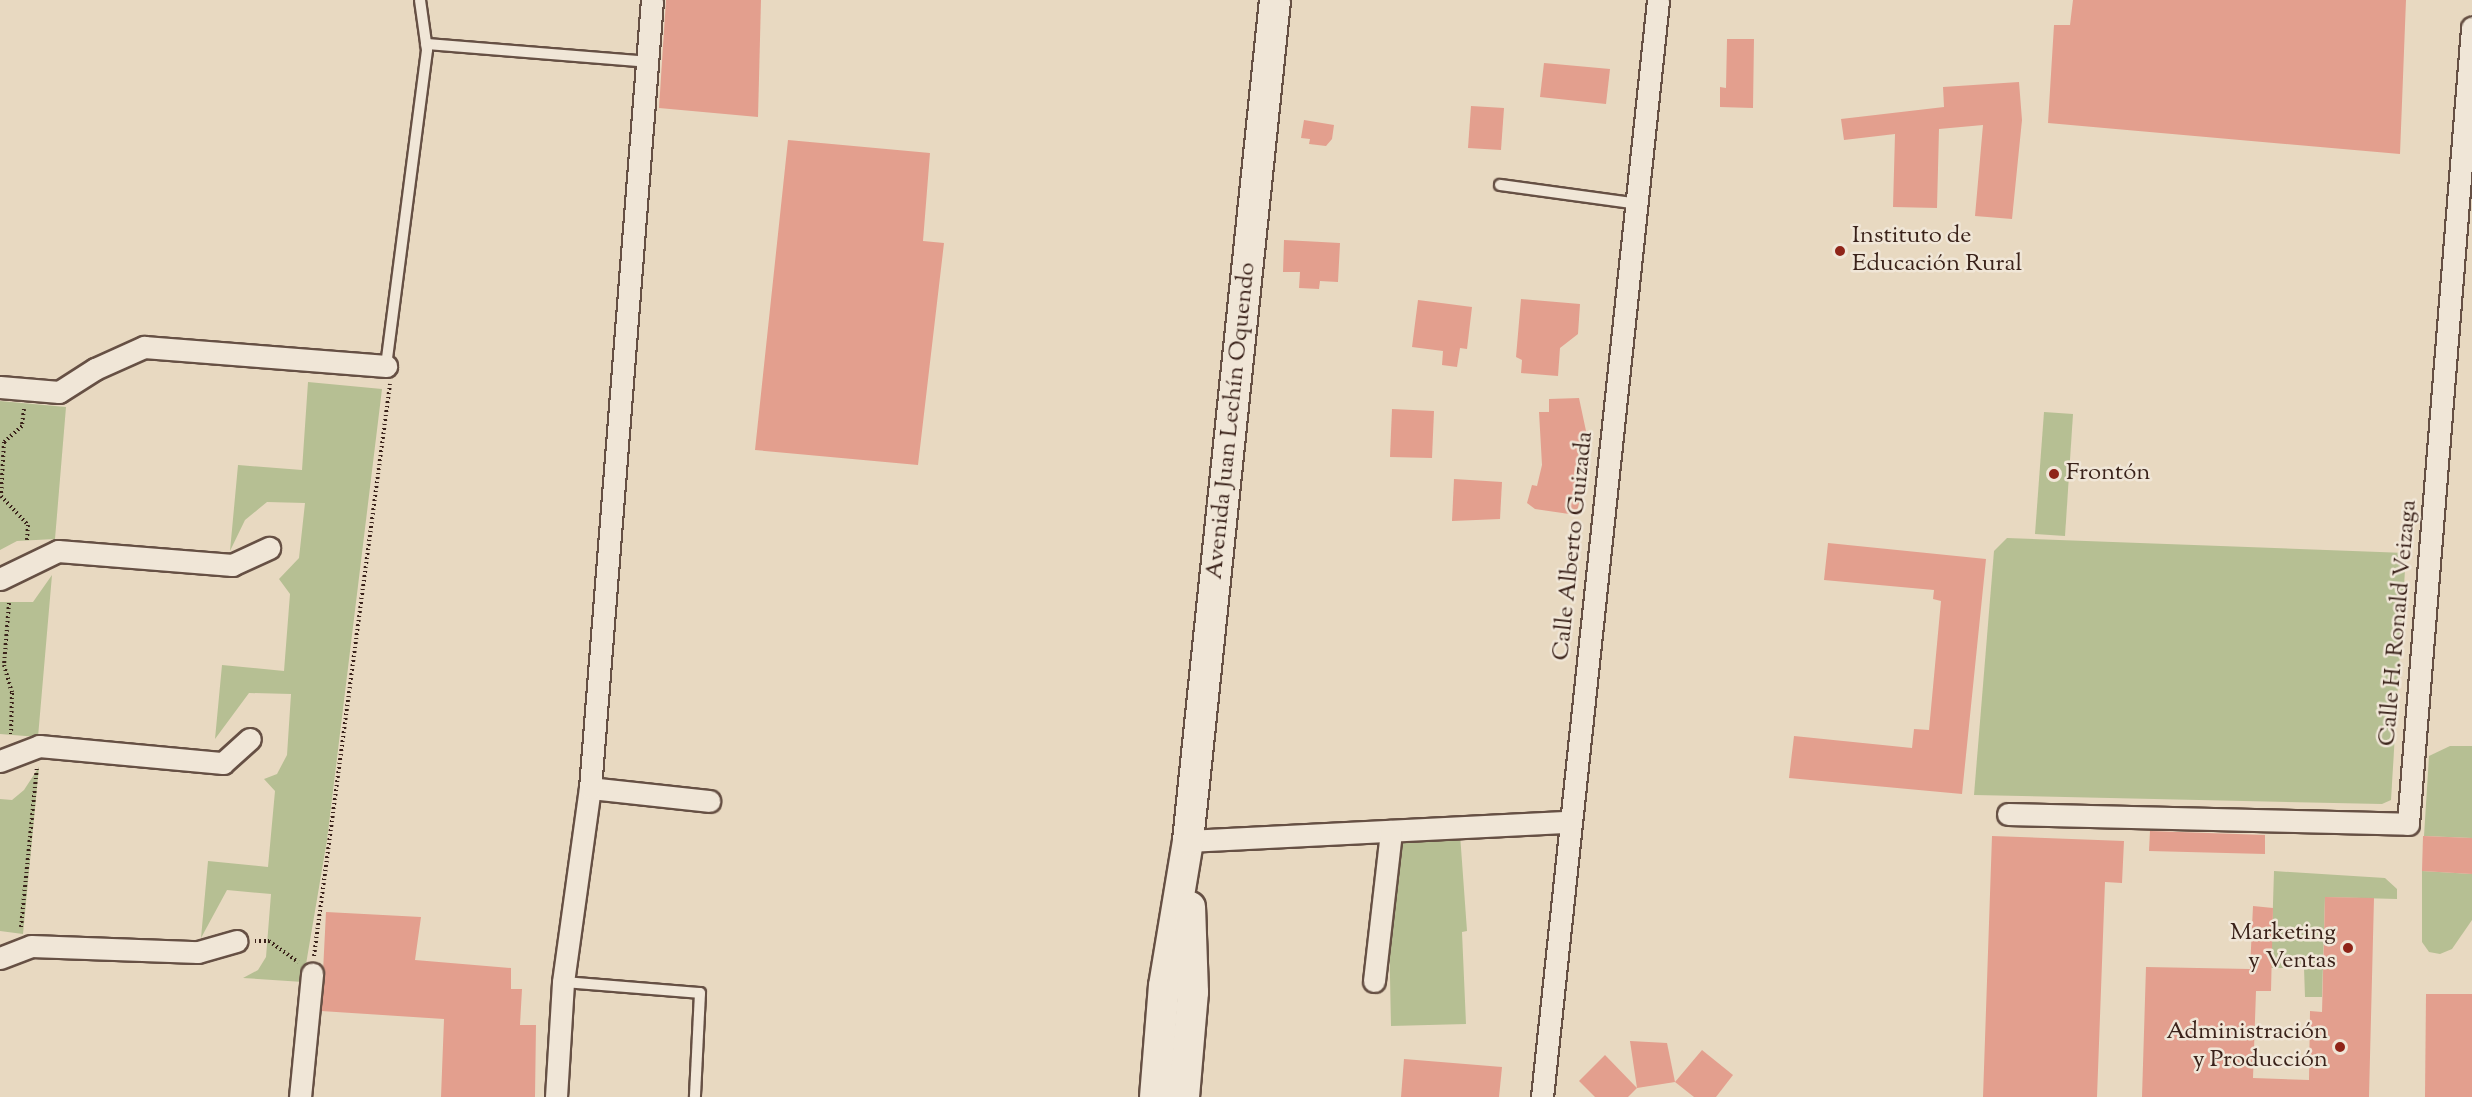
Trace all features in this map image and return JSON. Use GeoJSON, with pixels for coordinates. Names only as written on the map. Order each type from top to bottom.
{"type":"FeatureCollection","features":[{"type":"Feature","properties":{"kind":"street"},"geometry":{"type":"LineString","coordinates":[[556,1097],[563,982],[590,788],[652,0]]}},
{"type":"Feature","properties":{"kind":"street","name":"Avenida Juan Lechín Oquendo"},"geometry":{"type":"LineString","coordinates":[[1155,1097],[1164,986],[1188,841],[1275,0]]}},
{"type":"Feature","properties":{"kind":"street","name":"Calle Alberto Guizada"},"geometry":{"type":"LineString","coordinates":[[1542,1097],[1569,822],[1639,204],[1658,0]]}},
{"type":"Feature","properties":{"kind":"street","name":"Calle H. Ronald Veizaga"},"geometry":{"type":"LineString","coordinates":[[2008,814],[2408,824],[2472,28]]}},
{"type":"Feature","properties":{"kind":"street"},"geometry":{"type":"LineString","coordinates":[[0,387],[59,392],[95,369],[144,347],[386,366]]}},
{"type":"Feature","properties":{"kind":"street"},"geometry":{"type":"LineString","coordinates":[[0,579],[58,551],[232,565],[269,548]]}},
{"type":"Feature","properties":{"kind":"street"},"geometry":{"type":"LineString","coordinates":[[0,761],[39,746],[223,762],[249,739]]}},
{"type":"Feature","properties":{"kind":"street"},"geometry":{"type":"LineString","coordinates":[[590,788],[709,801]]}},
{"type":"Feature","properties":{"kind":"street"},"geometry":{"type":"LineString","coordinates":[[1188,841],[1569,822]]}},
{"type":"Feature","properties":{"kind":"street"},"geometry":{"type":"LineString","coordinates":[[1374,981],[1391,831]]}},
{"type":"Feature","properties":{"kind":"street","name":"Avenida Juan Lechín Oquendo"},"geometry":{"type":"LineString","coordinates":[[1184,1097],[1193,992],[1188,841]]}},
{"type":"Feature","properties":{"kind":"street"},"geometry":{"type":"LineString","coordinates":[[10,953],[31,946],[198,952],[236,941]]}},
{"type":"Feature","properties":{"kind":"street"},"geometry":{"type":"LineString","coordinates":[[300,1097],[312,974]]}},
{"type":"Feature","properties":{"kind":"lane"},"geometry":{"type":"LineString","coordinates":[[386,366],[426,44],[420,0]]}},
{"type":"Feature","properties":{"kind":"lane"},"geometry":{"type":"LineString","coordinates":[[426,44],[648,62]]}},
{"type":"Feature","properties":{"kind":"lane"},"geometry":{"type":"LineString","coordinates":[[1500,185],[1639,204]]}},
{"type":"Feature","properties":{"kind":"lane"},"geometry":{"type":"LineString","coordinates":[[563,982],[700,993],[694,1097]]}},
{"type":"Feature","properties":{"kind":"path"},"geometry":{"type":"LineString","coordinates":[[236,941],[269,941],[312,974],[391,389],[386,366]]}},
{"type":"Feature","properties":{"kind":"path"},"geometry":{"type":"LineString","coordinates":[[24,403],[22,426],[4,442],[2,496],[28,525],[27,540]]}},
{"type":"Feature","properties":{"kind":"path"},"geometry":{"type":"LineString","coordinates":[[9,603],[4,665],[12,693],[11,734]]}},
{"type":"Feature","properties":{"kind":"path"},"geometry":{"type":"LineString","coordinates":[[10,953],[39,746]]}},
{"type":"Feature","properties":{"kind":"green space"},"geometry":{"type":"Polygon","coordinates":[[[308,382],[382,389],[327,840],[303,982],[243,978],[258,970],[266,957],[271,894],[227,890],[201,938],[208,861],[268,867],[275,791],[264,779],[277,774],[287,755],[291,694],[249,693],[215,739],[222,665],[284,671],[290,594],[279,579],[299,558],[305,503],[267,502],[245,520],[230,551],[238,465],[302,470],[308,382]]]}},
{"type":"Feature","properties":{"kind":"green space"},"geometry":{"type":"Polygon","coordinates":[[[0,401],[66,407],[55,539],[17,541],[0,550],[0,401]]]}},
{"type":"Feature","properties":{"kind":"green space","name":"Frontón"},"geometry":{"type":"Polygon","coordinates":[[[2044,412],[2073,414],[2065,536],[2035,534],[2044,412]]]}},
{"type":"Feature","properties":{"kind":"green space"},"geometry":{"type":"Polygon","coordinates":[[[2007,538],[2406,553],[2391,800],[2382,804],[1974,795],[1994,551],[2007,538]]]}},
{"type":"Feature","properties":{"kind":"green space"},"geometry":{"type":"Polygon","coordinates":[[[52,575],[38,737],[0,734],[0,602],[33,602],[52,575]]]}},
{"type":"Feature","properties":{"kind":"green space"},"geometry":{"type":"Polygon","coordinates":[[[2450,746],[2472,746],[2472,838],[2424,836],[2429,756],[2450,746]]]}},
{"type":"Feature","properties":{"kind":"green space"},"geometry":{"type":"Polygon","coordinates":[[[39,767],[23,934],[0,931],[0,799],[12,800],[24,790],[39,767]]]}},
{"type":"Feature","properties":{"kind":"green space"},"geometry":{"type":"Polygon","coordinates":[[[1460,834],[1467,931],[1462,932],[1466,1024],[1391,1026],[1389,927],[1395,850],[1405,839],[1460,834]]]}},
{"type":"Feature","properties":{"kind":"green space"},"geometry":{"type":"Polygon","coordinates":[[[2274,871],[2385,878],[2397,889],[2397,899],[2325,897],[2322,997],[2305,997],[2304,968],[2271,968],[2274,871]]]}},
{"type":"Feature","properties":{"kind":"green space"},"geometry":{"type":"Polygon","coordinates":[[[2422,871],[2472,874],[2472,920],[2452,949],[2440,954],[2429,952],[2422,942],[2422,871]]]}},
{"type":"Feature","properties":{"kind":"building"},"geometry":{"type":"Polygon","coordinates":[[[666,0],[761,0],[758,117],[659,108],[666,0]]]}},
{"type":"Feature","properties":{"kind":"building"},"geometry":{"type":"Polygon","coordinates":[[[2073,0],[2406,0],[2400,154],[2048,123],[2054,25],[2070,25],[2073,0]]]}},
{"type":"Feature","properties":{"kind":"building"},"geometry":{"type":"Polygon","coordinates":[[[1727,39],[1754,39],[1753,108],[1720,107],[1720,87],[1726,88],[1727,39]]]}},
{"type":"Feature","properties":{"kind":"building"},"geometry":{"type":"Polygon","coordinates":[[[1544,63],[1610,69],[1606,104],[1540,97],[1544,63]]]}},
{"type":"Feature","properties":{"kind":"building"},"geometry":{"type":"Polygon","coordinates":[[[2019,82],[2022,120],[2012,219],[1975,216],[1983,125],[1939,129],[1937,208],[1893,207],[1895,134],[1844,140],[1841,119],[1944,107],[1943,87],[2019,82]]]}},
{"type":"Feature","properties":{"kind":"building"},"geometry":{"type":"Polygon","coordinates":[[[1471,106],[1504,108],[1501,150],[1468,148],[1471,106]]]}},
{"type":"Feature","properties":{"kind":"building"},"geometry":{"type":"Polygon","coordinates":[[[1304,120],[1334,125],[1332,139],[1326,146],[1309,144],[1310,139],[1301,138],[1304,120]]]}},
{"type":"Feature","properties":{"kind":"building"},"geometry":{"type":"Polygon","coordinates":[[[788,140],[930,153],[923,241],[944,243],[918,465],[755,450],[788,140]]]}},
{"type":"Feature","properties":{"kind":"building"},"geometry":{"type":"Polygon","coordinates":[[[1284,240],[1340,243],[1338,282],[1320,281],[1319,289],[1299,288],[1300,272],[1283,272],[1284,240]]]}},
{"type":"Feature","properties":{"kind":"building"},"geometry":{"type":"Polygon","coordinates":[[[1521,299],[1580,304],[1578,334],[1560,348],[1558,376],[1521,373],[1522,360],[1516,357],[1521,299]]]}},
{"type":"Feature","properties":{"kind":"building"},"geometry":{"type":"Polygon","coordinates":[[[1418,300],[1472,307],[1467,349],[1460,348],[1457,367],[1442,365],[1443,351],[1412,347],[1418,300]]]}},
{"type":"Feature","properties":{"kind":"building"},"geometry":{"type":"Polygon","coordinates":[[[1579,398],[1589,445],[1581,445],[1573,478],[1585,481],[1576,515],[1535,509],[1527,503],[1532,485],[1537,486],[1542,465],[1539,412],[1549,412],[1549,399],[1579,398]]]}},
{"type":"Feature","properties":{"kind":"building"},"geometry":{"type":"Polygon","coordinates":[[[1392,409],[1434,411],[1432,458],[1390,457],[1392,409]]]}},
{"type":"Feature","properties":{"kind":"building"},"geometry":{"type":"Polygon","coordinates":[[[1454,479],[1502,482],[1500,519],[1452,521],[1454,479]]]}},
{"type":"Feature","properties":{"kind":"building"},"geometry":{"type":"Polygon","coordinates":[[[1828,543],[1986,559],[1962,794],[1789,778],[1794,736],[1912,748],[1914,729],[1929,730],[1941,601],[1933,599],[1934,590],[1824,580],[1828,543]]]}},
{"type":"Feature","properties":{"kind":"building"},"geometry":{"type":"Polygon","coordinates":[[[2150,831],[2265,835],[2265,854],[2149,851],[2150,831]]]}},
{"type":"Feature","properties":{"kind":"building"},"geometry":{"type":"Polygon","coordinates":[[[1992,836],[2124,841],[2122,883],[2105,882],[2097,1097],[1983,1097],[1992,836]]]}},
{"type":"Feature","properties":{"kind":"building"},"geometry":{"type":"Polygon","coordinates":[[[2423,836],[2472,838],[2472,874],[2422,871],[2423,836]]]}},
{"type":"Feature","properties":{"kind":"building"},"geometry":{"type":"Polygon","coordinates":[[[2325,897],[2374,898],[2369,1097],[2142,1097],[2146,967],[2250,969],[2253,906],[2273,908],[2271,991],[2256,991],[2253,1078],[2309,1080],[2310,1011],[2322,1012],[2325,897]]]}},
{"type":"Feature","properties":{"kind":"building"},"geometry":{"type":"Polygon","coordinates":[[[326,912],[421,917],[415,960],[511,968],[511,989],[522,989],[520,1025],[536,1025],[535,1097],[441,1097],[444,1019],[321,1011],[326,912]]]}},
{"type":"Feature","properties":{"kind":"building"},"geometry":{"type":"Polygon","coordinates":[[[2426,994],[2472,994],[2472,1097],[2425,1097],[2426,994]]]}},
{"type":"Feature","properties":{"kind":"building"},"geometry":{"type":"Polygon","coordinates":[[[1630,1041],[1667,1043],[1675,1082],[1637,1088],[1630,1041]]]}},
{"type":"Feature","properties":{"kind":"building"},"geometry":{"type":"Polygon","coordinates":[[[1702,1050],[1733,1075],[1716,1097],[1694,1097],[1675,1082],[1702,1050]]]}},
{"type":"Feature","properties":{"kind":"building"},"geometry":{"type":"Polygon","coordinates":[[[1605,1055],[1637,1088],[1628,1097],[1595,1097],[1579,1081],[1605,1055]]]}},
{"type":"Feature","properties":{"kind":"building"},"geometry":{"type":"Polygon","coordinates":[[[1404,1059],[1502,1067],[1499,1097],[1401,1097],[1404,1059]]]}},
{"type":"Feature","properties":{"kind":"place","name":"Instituto de Educación Rural"},"geometry":{"type":"Point","coordinates":[1840,251]}},
{"type":"Feature","properties":{"kind":"place","name":"Frontón"},"geometry":{"type":"Point","coordinates":[2054,474]}},
{"type":"Feature","properties":{"kind":"place","name":"Marketing y Ventas"},"geometry":{"type":"Point","coordinates":[2348,948]}},
{"type":"Feature","properties":{"kind":"place","name":"Administración y Producción"},"geometry":{"type":"Point","coordinates":[2340,1047]}}]}
